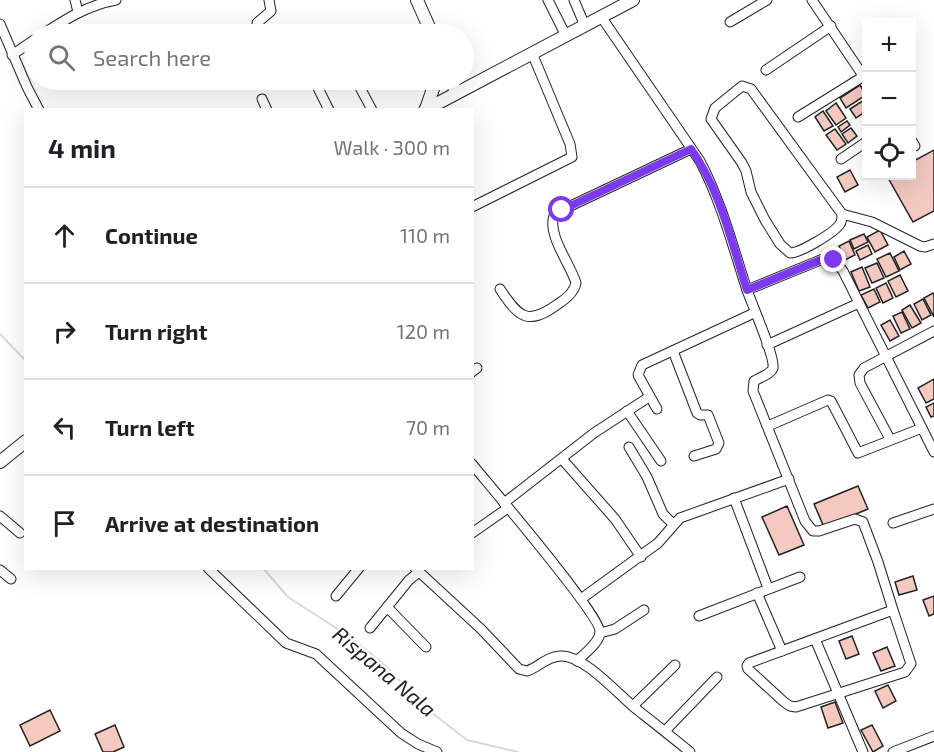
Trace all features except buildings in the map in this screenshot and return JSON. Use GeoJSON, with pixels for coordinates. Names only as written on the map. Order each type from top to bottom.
{"type":"FeatureCollection","features":[{"type":"Feature","properties":{"kind":"main road"},"geometry":{"type":"LineString","coordinates":[[417,0],[428,24]]}},
{"type":"Feature","properties":{"kind":"main road"},"geometry":{"type":"LineString","coordinates":[[474,83],[633,0]]}},
{"type":"Feature","properties":{"kind":"main road"},"geometry":{"type":"LineString","coordinates":[[425,108],[432,90]]}},
{"type":"Feature","properties":{"kind":"main road"},"geometry":{"type":"LineString","coordinates":[[427,108],[460,90]]}},
{"type":"Feature","properties":{"kind":"main road"},"geometry":{"type":"LineString","coordinates":[[0,461],[24,443]]}},
{"type":"Feature","properties":{"kind":"street"},"geometry":{"type":"LineString","coordinates":[[75,0],[78,12]]}},
{"type":"Feature","properties":{"kind":"street"},"geometry":{"type":"LineString","coordinates":[[59,24],[97,4],[116,0]]}},
{"type":"Feature","properties":{"kind":"street"},"geometry":{"type":"LineString","coordinates":[[257,24],[271,11],[269,0]]}},
{"type":"Feature","properties":{"kind":"street"},"geometry":{"type":"LineString","coordinates":[[548,0],[566,36]]}},
{"type":"Feature","properties":{"kind":"street"},"geometry":{"type":"LineString","coordinates":[[574,0],[585,26]]}},
{"type":"Feature","properties":{"kind":"street"},"geometry":{"type":"LineString","coordinates":[[730,22],[766,0]]}},
{"type":"Feature","properties":{"kind":"street"},"geometry":{"type":"LineString","coordinates":[[812,0],[862,73]]}},
{"type":"Feature","properties":{"kind":"street"},"geometry":{"type":"LineString","coordinates":[[602,18],[691,149],[717,198],[773,366],[772,370],[754,381],[752,387],[805,521],[813,531],[855,519],[863,522],[878,562],[911,664],[905,672],[796,707],[784,702],[747,666],[749,663],[893,610]]}},
{"type":"Feature","properties":{"kind":"street"},"geometry":{"type":"LineString","coordinates":[[0,24],[24,79]]}},
{"type":"Feature","properties":{"kind":"street"},"geometry":{"type":"LineString","coordinates":[[766,70],[831,26]]}},
{"type":"Feature","properties":{"kind":"street"},"geometry":{"type":"LineString","coordinates":[[12,55],[24,47]]}},
{"type":"Feature","properties":{"kind":"street"},"geometry":{"type":"LineString","coordinates":[[474,206],[572,157],[570,144],[532,53]]}},
{"type":"Feature","properties":{"kind":"street"},"geometry":{"type":"LineString","coordinates":[[798,117],[862,80]]}},
{"type":"Feature","properties":{"kind":"street"},"geometry":{"type":"LineString","coordinates":[[842,214],[840,224],[834,230],[807,247],[794,253],[784,249],[765,220],[751,192],[742,163],[713,124],[712,114],[715,108],[742,86],[751,89],[842,214],[872,222],[920,246],[925,247],[934,243]]}},
{"type":"Feature","properties":{"kind":"street"},"geometry":{"type":"LineString","coordinates":[[29,90],[38,108]]}},
{"type":"Feature","properties":{"kind":"street"},"geometry":{"type":"LineString","coordinates":[[319,90],[328,108]]}},
{"type":"Feature","properties":{"kind":"street"},"geometry":{"type":"LineString","coordinates":[[361,90],[371,108]]}},
{"type":"Feature","properties":{"kind":"street"},"geometry":{"type":"LineString","coordinates":[[261,99],[266,108]]}},
{"type":"Feature","properties":{"kind":"street"},"geometry":{"type":"LineString","coordinates":[[841,159],[862,145]]}},
{"type":"Feature","properties":{"kind":"street"},"geometry":{"type":"LineString","coordinates":[[500,289],[521,315],[531,318],[541,316],[568,297],[576,283],[556,238],[553,228],[554,216],[562,210],[691,149]]}},
{"type":"Feature","properties":{"kind":"street"},"geometry":{"type":"LineString","coordinates":[[747,290],[823,259],[834,260],[843,271],[934,452]]}},
{"type":"Feature","properties":{"kind":"street"},"geometry":{"type":"LineString","coordinates":[[767,345],[859,303]]}},
{"type":"Feature","properties":{"kind":"street"},"geometry":{"type":"LineString","coordinates":[[657,410],[638,375],[638,370],[646,362],[754,313]]}},
{"type":"Feature","properties":{"kind":"street"},"geometry":{"type":"LineString","coordinates":[[890,439],[859,378],[864,368],[934,330]]}},
{"type":"Feature","properties":{"kind":"street"},"geometry":{"type":"LineString","coordinates":[[673,351],[697,413],[708,415],[719,443],[716,449],[694,456]]}},
{"type":"Feature","properties":{"kind":"street"},"geometry":{"type":"LineString","coordinates":[[474,531],[594,433],[649,397]]}},
{"type":"Feature","properties":{"kind":"street"},"geometry":{"type":"LineString","coordinates":[[768,426],[828,400],[831,401],[857,452],[860,453],[922,428]]}},
{"type":"Feature","properties":{"kind":"street"},"geometry":{"type":"LineString","coordinates":[[627,411],[661,461]]}},
{"type":"Feature","properties":{"kind":"street"},"geometry":{"type":"LineString","coordinates":[[629,447],[647,477],[663,514],[673,524]]}},
{"type":"Feature","properties":{"kind":"street"},"geometry":{"type":"LineString","coordinates":[[562,459],[615,519],[641,557]]}},
{"type":"Feature","properties":{"kind":"street"},"geometry":{"type":"LineString","coordinates":[[474,467],[581,599],[600,626],[598,639],[577,661]]}},
{"type":"Feature","properties":{"kind":"street"},"geometry":{"type":"LineString","coordinates":[[581,599],[641,557],[658,543],[673,524],[688,514],[789,478]]}},
{"type":"Feature","properties":{"kind":"street"},"geometry":{"type":"LineString","coordinates":[[734,498],[768,588]]}},
{"type":"Feature","properties":{"kind":"street"},"geometry":{"type":"LineString","coordinates":[[893,523],[934,509]]}},
{"type":"Feature","properties":{"kind":"street"},"geometry":{"type":"LineString","coordinates":[[0,516],[20,533]]}},
{"type":"Feature","properties":{"kind":"street"},"geometry":{"type":"LineString","coordinates":[[0,570],[11,579]]}},
{"type":"Feature","properties":{"kind":"street"},"geometry":{"type":"LineString","coordinates":[[210,570],[286,643],[316,654],[401,733],[437,752]]}},
{"type":"Feature","properties":{"kind":"street"},"geometry":{"type":"LineString","coordinates":[[336,596],[357,570]]}},
{"type":"Feature","properties":{"kind":"street"},"geometry":{"type":"LineString","coordinates":[[370,628],[417,570],[481,629],[519,669],[527,671],[535,668],[548,657],[563,655],[577,661],[616,689],[633,706],[690,752]]}},
{"type":"Feature","properties":{"kind":"street"},"geometry":{"type":"LineString","coordinates":[[699,616],[800,577]]}},
{"type":"Feature","properties":{"kind":"street"},"geometry":{"type":"LineString","coordinates":[[757,593],[782,651]]}},
{"type":"Feature","properties":{"kind":"street"},"geometry":{"type":"LineString","coordinates":[[387,607],[426,647]]}},
{"type":"Feature","properties":{"kind":"street"},"geometry":{"type":"LineString","coordinates":[[600,633],[615,629],[644,610]]}},
{"type":"Feature","properties":{"kind":"street"},"geometry":{"type":"LineString","coordinates":[[815,639],[863,752]]}},
{"type":"Feature","properties":{"kind":"street"},"geometry":{"type":"LineString","coordinates":[[633,706],[675,665]]}},
{"type":"Feature","properties":{"kind":"street"},"geometry":{"type":"LineString","coordinates":[[664,731],[717,677]]}},
{"type":"Feature","properties":{"kind":"street"},"geometry":{"type":"LineString","coordinates":[[893,752],[934,736]]}},
{"type":"Feature","properties":{"kind":"waterway","name":"Rispana Nala"},"geometry":{"type":"LineString","coordinates":[[0,334],[24,359]]}},
{"type":"Feature","properties":{"kind":"waterway","name":"Rispana Nala"},"geometry":{"type":"LineString","coordinates":[[265,570],[288,597],[350,637],[387,667],[423,706],[467,740],[518,752]]}},
{"type":"Feature","properties":{"kind":"route"},"geometry":{"type":"LineString","coordinates":[[562,210],[691,149],[700,161],[717,198],[747,290],[823,259],[834,260]]}}]}
